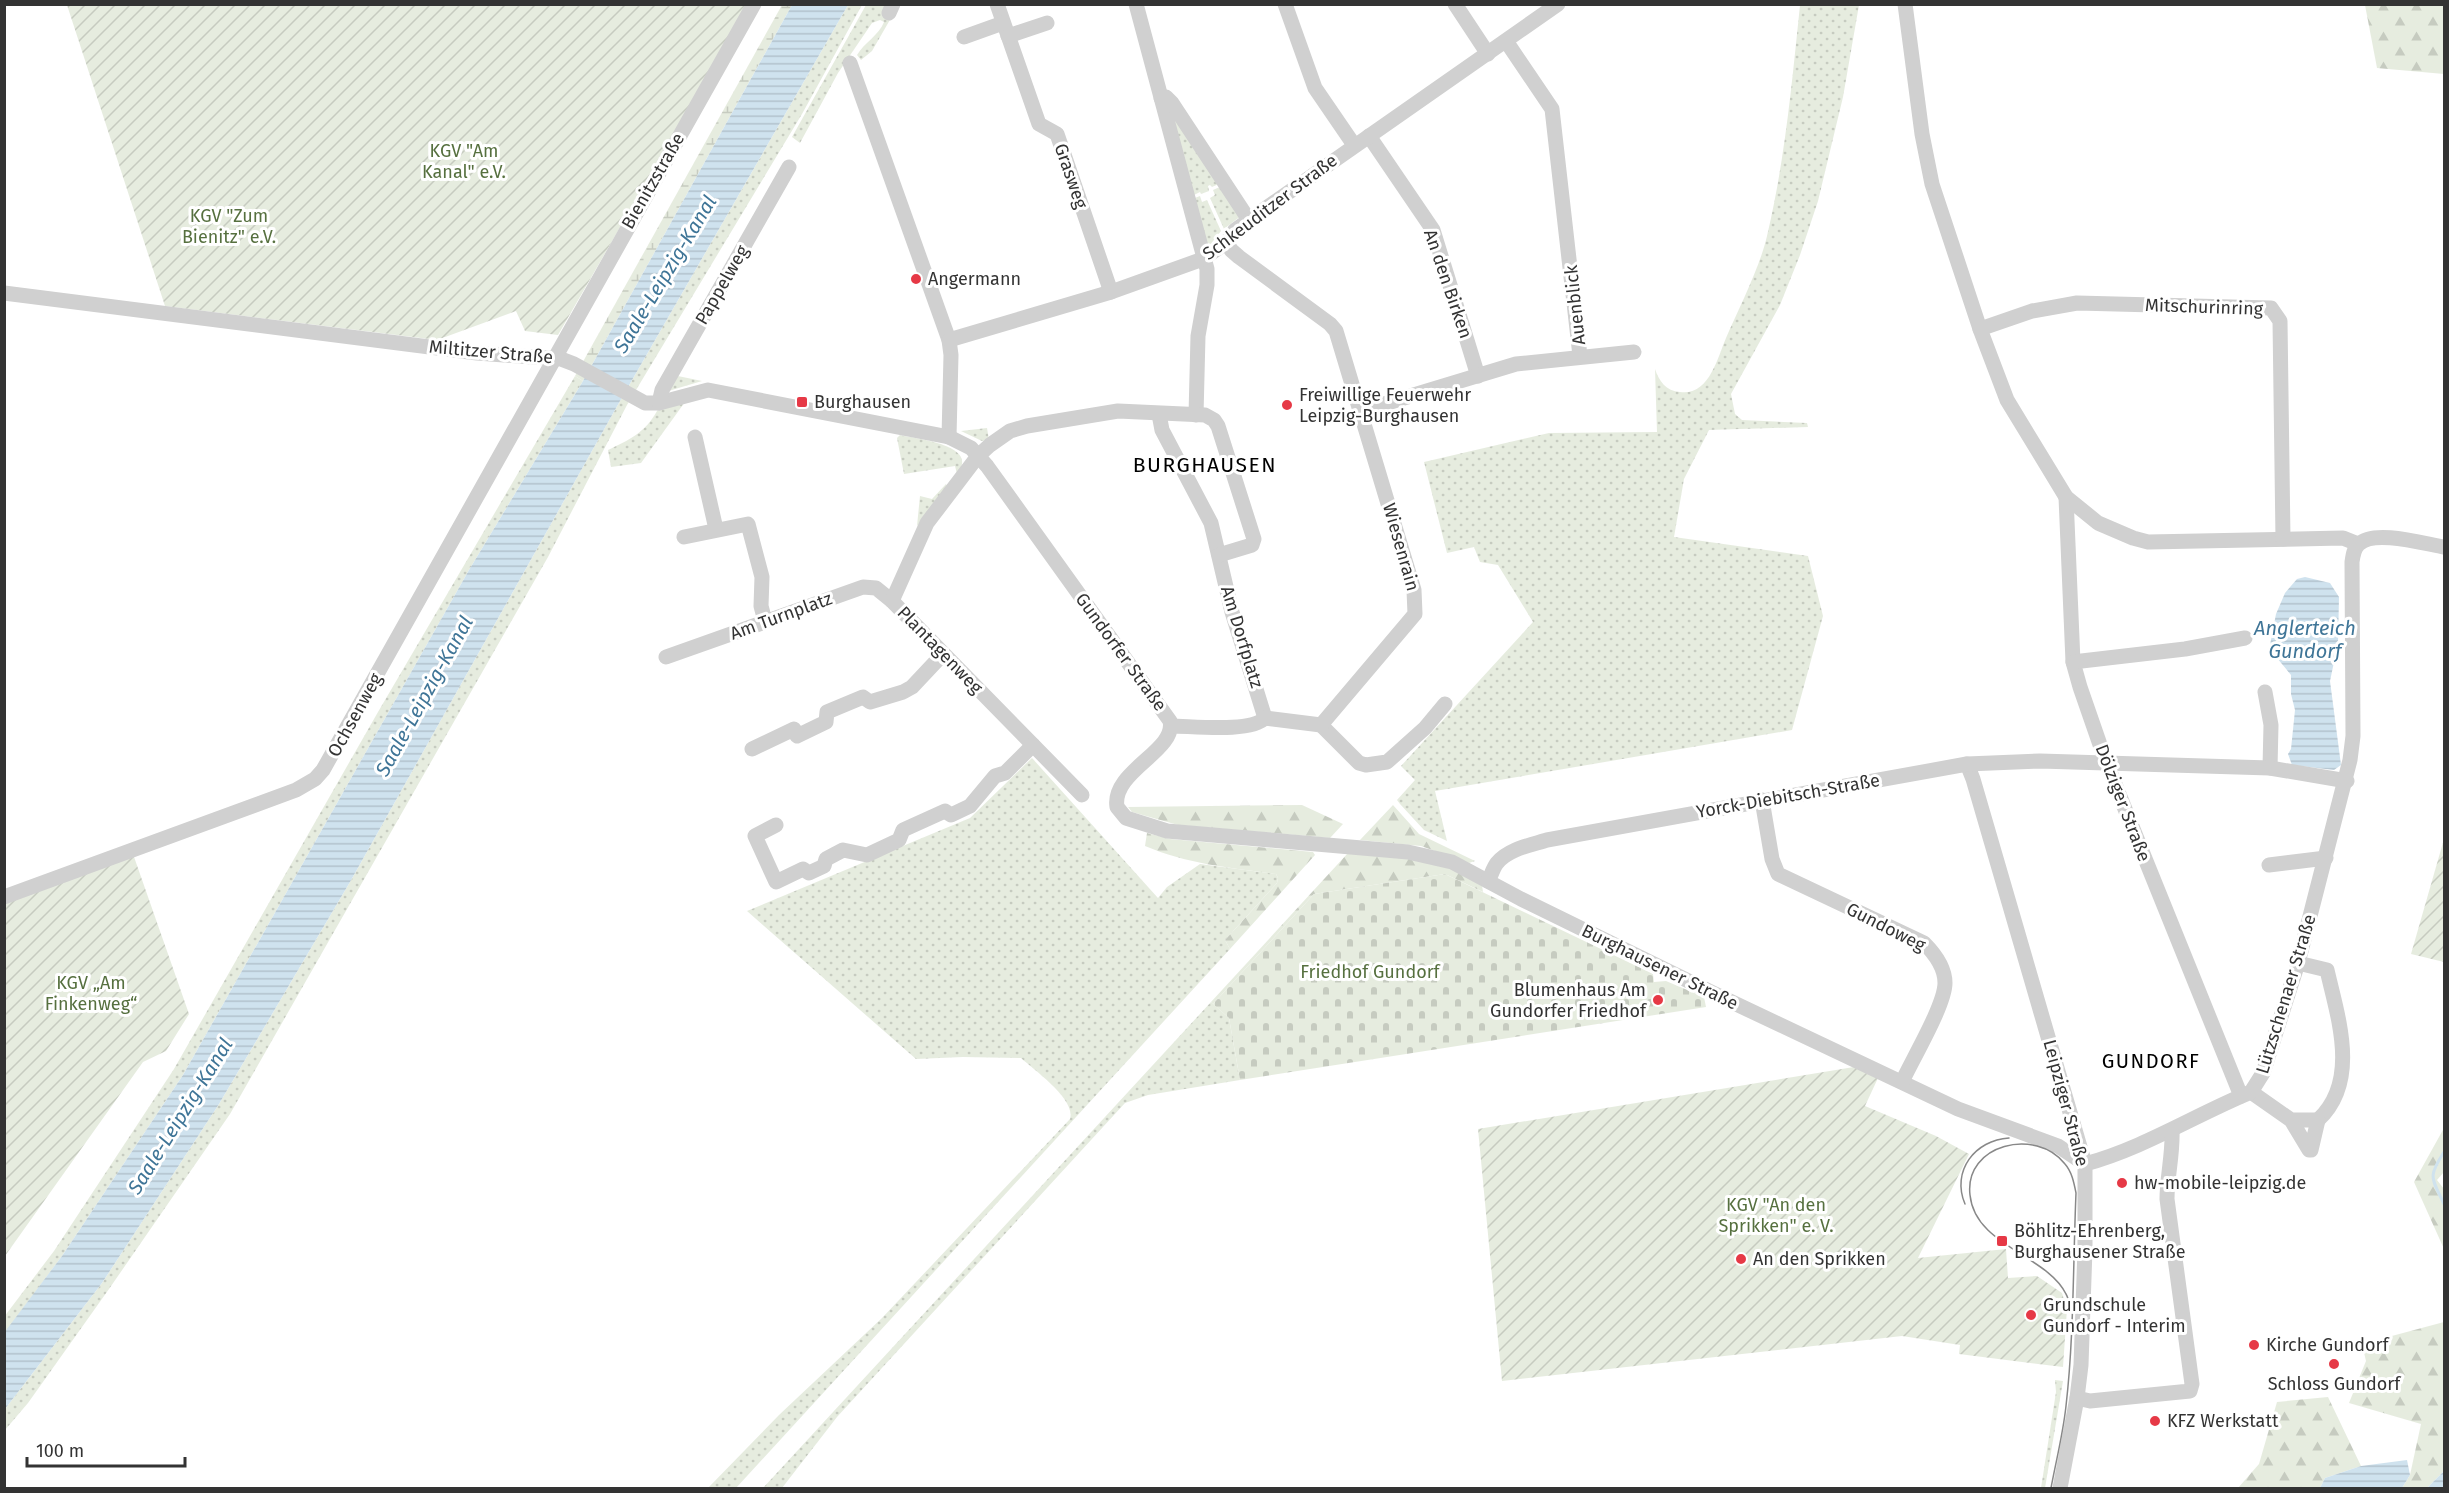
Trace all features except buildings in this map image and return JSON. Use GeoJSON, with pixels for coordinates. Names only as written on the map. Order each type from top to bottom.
{"type":"FeatureCollection","features":[{"type":"Feature","properties":{"kind":"street","name":"Bienitzstraße"},"geometry":{"type":"LineString","coordinates":[[554,358],[753,4]]}},
{"type":"Feature","properties":{"kind":"street","name":"Grasweg"},"geometry":{"type":"LineString","coordinates":[[997,4],[1039,124],[1057,134],[1111,292]]}},
{"type":"Feature","properties":{"kind":"street"},"geometry":{"type":"LineString","coordinates":[[1136,4],[1207,269],[1207,285],[1198,336],[1196,415]]}},
{"type":"Feature","properties":{"kind":"street"},"geometry":{"type":"LineString","coordinates":[[1285,4],[1315,88],[1354,145]]}},
{"type":"Feature","properties":{"kind":"street"},"geometry":{"type":"LineString","coordinates":[[1455,4],[1488,54]]}},
{"type":"Feature","properties":{"kind":"street","name":"Schkeuditzer Straße"},"geometry":{"type":"LineString","coordinates":[[949,340],[1111,292],[1203,259],[1227,242],[1235,230],[1558,4]]}},
{"type":"Feature","properties":{"kind":"street"},"geometry":{"type":"LineString","coordinates":[[1905,4],[1928,167],[1980,329],[2012,409],[2066,497],[2098,523],[2148,542],[2343,538],[2358,544],[2375,537],[2445,547]]}},
{"type":"Feature","properties":{"kind":"street"},"geometry":{"type":"LineString","coordinates":[[964,37],[1047,23]]}},
{"type":"Feature","properties":{"kind":"street","name":"Auenblick"},"geometry":{"type":"LineString","coordinates":[[1361,411],[1515,364],[1580,357],[1552,109],[1506,41]]}},
{"type":"Feature","properties":{"kind":"street"},"geometry":{"type":"LineString","coordinates":[[850,63],[949,340],[955,439]]}},
{"type":"Feature","properties":{"kind":"street"},"geometry":{"type":"LineString","coordinates":[[1161,98],[1166,98],[1172,103],[1249,220]]}},
{"type":"Feature","properties":{"kind":"street","name":"An den Birken"},"geometry":{"type":"LineString","coordinates":[[1369,136],[1433,230],[1478,376]]}},
{"type":"Feature","properties":{"kind":"street","name":"Pappelweg"},"geometry":{"type":"LineString","coordinates":[[659,403],[662,390],[789,167]]}},
{"type":"Feature","properties":{"kind":"street","name":"Wiesenrain"},"geometry":{"type":"LineString","coordinates":[[1227,242],[1231,250],[1239,257],[1330,324],[1336,331],[1414,590],[1415,614],[1320,725]]}},
{"type":"Feature","properties":{"kind":"street","name":"Miltitzer Straße"},"geometry":{"type":"LineString","coordinates":[[4,293],[477,353],[554,358],[574,364],[645,403],[659,403],[708,390],[955,439]]}},
{"type":"Feature","properties":{"kind":"street","name":"Mitschurinring"},"geometry":{"type":"LineString","coordinates":[[1980,329],[2032,311],[2077,303],[2271,308],[2280,321],[2283,539]]}},
{"type":"Feature","properties":{"kind":"street"},"geometry":{"type":"LineString","coordinates":[[1580,357],[1634,352]]}},
{"type":"Feature","properties":{"kind":"street","name":"Ochsenweg"},"geometry":{"type":"LineString","coordinates":[[4,897],[297,790],[315,779],[337,747],[554,358]]}},
{"type":"Feature","properties":{"kind":"street"},"geometry":{"type":"LineString","coordinates":[[978,456],[990,445],[1017,428],[1118,411],[1210,417],[1218,426],[1254,539],[1252,545],[1219,555]]}},
{"type":"Feature","properties":{"kind":"street","name":"Am Dorfplatz"},"geometry":{"type":"LineString","coordinates":[[1159,414],[1162,430],[1212,523],[1232,612],[1265,718]]}},
{"type":"Feature","properties":{"kind":"street"},"geometry":{"type":"LineString","coordinates":[[695,437],[716,529]]}},
{"type":"Feature","properties":{"kind":"street","name":"Gundorfer Straße"},"geometry":{"type":"LineString","coordinates":[[955,439],[978,456],[1168,717],[1172,726],[1169,736],[1122,785],[1116,800],[1117,807],[1126,818],[1146,825],[1167,831],[1218,836]]}},
{"type":"Feature","properties":{"kind":"street","name":"Plantagenweg"},"geometry":{"type":"LineString","coordinates":[[978,456],[927,523],[892,601],[1082,795]]}},
{"type":"Feature","properties":{"kind":"street","name":"Dölziger Straße"},"geometry":{"type":"LineString","coordinates":[[2066,497],[2073,662],[2080,687],[2106,762],[2246,1094]]}},
{"type":"Feature","properties":{"kind":"street"},"geometry":{"type":"LineString","coordinates":[[684,537],[744,523],[749,526],[762,577],[761,606],[765,621]]}},
{"type":"Feature","properties":{"kind":"street","name":"Lützschenaer Straße"},"geometry":{"type":"LineString","coordinates":[[2246,1094],[2263,1073],[2298,963],[2347,781],[2353,736],[2352,562],[2358,544]]}},
{"type":"Feature","properties":{"kind":"street","name":"Am Turnplatz"},"geometry":{"type":"LineString","coordinates":[[666,657],[863,587],[876,588],[892,601]]}},
{"type":"Feature","properties":{"kind":"street"},"geometry":{"type":"LineString","coordinates":[[2073,662],[2185,649],[2245,638]]}},
{"type":"Feature","properties":{"kind":"street"},"geometry":{"type":"LineString","coordinates":[[752,749],[794,729],[797,736],[826,722],[827,712],[863,697],[870,702],[903,692],[912,687],[943,654]]}},
{"type":"Feature","properties":{"kind":"street"},"geometry":{"type":"LineString","coordinates":[[2265,692],[2271,725],[2270,768]]}},
{"type":"Feature","properties":{"kind":"street"},"geometry":{"type":"LineString","coordinates":[[1172,726],[1249,726],[1265,718],[1320,725],[1359,763],[1366,765],[1387,762],[1425,728],[1445,704]]}},
{"type":"Feature","properties":{"kind":"street"},"geometry":{"type":"LineString","coordinates":[[776,825],[755,836],[776,882],[803,869],[809,873],[824,866],[826,859],[843,850],[867,855],[899,840],[903,830],[945,811],[951,815],[970,806],[995,776],[1005,773],[1033,744]]}},
{"type":"Feature","properties":{"kind":"street","name":"Yorck-Diebitsch-Straße"},"geometry":{"type":"LineString","coordinates":[[1488,881],[1496,863],[1504,857],[1526,846],[1547,840],[1967,764],[2040,761],[2270,768],[2347,781]]}},
{"type":"Feature","properties":{"kind":"street","name":"Leipziger Straße"},"geometry":{"type":"LineString","coordinates":[[1967,764],[2085,1164],[2084,1276],[2077,1398],[2061,1488]]}},
{"type":"Feature","properties":{"kind":"street","name":"Gundoweg"},"geometry":{"type":"LineString","coordinates":[[1762,800],[1772,859],[1778,874],[1924,942],[1939,963],[1944,978],[1943,995],[1902,1082]]}},
{"type":"Feature","properties":{"kind":"street","name":"Burghausener Straße"},"geometry":{"type":"LineString","coordinates":[[1218,836],[1348,846],[1428,855],[1452,862],[1538,908],[1958,1109],[2058,1146],[2085,1164]]}},
{"type":"Feature","properties":{"kind":"street"},"geometry":{"type":"LineString","coordinates":[[2269,865],[2326,858]]}},
{"type":"Feature","properties":{"kind":"street"},"geometry":{"type":"LineString","coordinates":[[2085,1164],[2104,1159],[2172,1131],[2246,1094],[2291,1120],[2310,1150],[2314,1143],[2318,1120],[2325,1113],[2336,1092],[2342,1072],[2343,1043],[2327,970],[2298,963]]}},
{"type":"Feature","properties":{"kind":"street"},"geometry":{"type":"LineString","coordinates":[[2291,1120],[2318,1120]]}},
{"type":"Feature","properties":{"kind":"street"},"geometry":{"type":"LineString","coordinates":[[2077,1398],[2090,1401],[2190,1391],[2192,1384],[2167,1200],[2167,1184],[2173,1151],[2172,1131]]}},
{"type":"Feature","properties":{"kind":"green space","name":"KGV \"Am Kanal\" e.V."},"geometry":{"type":"Polygon","coordinates":[[[67,5],[748,5],[558,335],[525,331],[516,311],[437,340],[165,306],[67,5]]]}},
{"type":"Feature","properties":{"kind":"green space"},"geometry":{"type":"Polygon","coordinates":[[[782,5],[792,5],[583,381],[575,376],[782,5]]]}},
{"type":"Feature","properties":{"kind":"green space"},"geometry":{"type":"Polygon","coordinates":[[[848,5],[862,5],[802,114],[627,405],[548,557],[230,1114],[28,1403],[5,1430],[5,1409],[102,1283],[219,1104],[350,882],[620,401],[848,5]]]}},
{"type":"Feature","properties":{"kind":"green space"},"geometry":{"type":"Polygon","coordinates":[[[866,5],[885,5],[891,18],[872,51],[861,60],[857,55],[879,31],[884,22],[880,20],[872,23],[838,73],[800,143],[792,137],[866,5]]]}},
{"type":"Feature","properties":{"kind":"green space"},"geometry":{"type":"Polygon","coordinates":[[[1800,5],[1859,5],[1843,97],[1818,201],[1780,305],[1731,394],[1735,414],[1742,420],[1807,423],[1808,427],[1709,430],[1684,479],[1674,537],[1808,556],[1823,616],[1792,730],[1435,791],[1447,841],[1424,830],[1397,800],[1415,780],[1401,766],[1533,622],[1498,565],[1480,562],[1474,547],[1447,553],[1424,462],[1549,433],[1657,432],[1655,369],[1664,385],[1671,390],[1690,392],[1705,382],[1715,365],[1749,287],[1767,236],[1783,150],[1800,5]]]}},
{"type":"Feature","properties":{"kind":"green space"},"geometry":{"type":"Polygon","coordinates":[[[2365,5],[2444,5],[2444,74],[2377,68],[2365,5]]]}},
{"type":"Feature","properties":{"kind":"green space"},"geometry":{"type":"Polygon","coordinates":[[[1177,117],[1221,183],[1212,187],[1208,186],[1209,191],[1201,194],[1200,192],[1192,196],[1172,119],[1177,117]]]}},
{"type":"Feature","properties":{"kind":"green space"},"geometry":{"type":"Polygon","coordinates":[[[1222,186],[1242,215],[1224,229],[1210,198],[1215,195],[1213,190],[1222,186]]]}},
{"type":"Feature","properties":{"kind":"green space"},"geometry":{"type":"Polygon","coordinates":[[[1200,196],[1202,202],[1207,200],[1221,231],[1210,245],[1202,238],[1192,199],[1200,196]]]}},
{"type":"Feature","properties":{"kind":"green space"},"geometry":{"type":"Polygon","coordinates":[[[673,375],[702,381],[665,392],[673,375]]]}},
{"type":"Feature","properties":{"kind":"green space"},"geometry":{"type":"Polygon","coordinates":[[[575,376],[583,381],[469,570],[183,1075],[62,1256],[5,1333],[4,1317],[54,1251],[174,1069],[378,712],[575,376]]]}},
{"type":"Feature","properties":{"kind":"green space"},"geometry":{"type":"Polygon","coordinates":[[[685,402],[641,463],[611,467],[608,450],[642,430],[657,411],[685,402]]]}},
{"type":"Feature","properties":{"kind":"green space"},"geometry":{"type":"Polygon","coordinates":[[[987,428],[989,440],[982,441],[961,431],[987,428]]]}},
{"type":"Feature","properties":{"kind":"green space"},"geometry":{"type":"Polygon","coordinates":[[[900,435],[932,441],[954,450],[961,456],[962,464],[957,474],[955,466],[904,474],[897,438],[900,435]]]}},
{"type":"Feature","properties":{"kind":"green space"},"geometry":{"type":"Polygon","coordinates":[[[946,484],[947,486],[917,526],[920,496],[932,499],[946,484]]]}},
{"type":"Feature","properties":{"kind":"green space"},"geometry":{"type":"Polygon","coordinates":[[[1032,758],[1158,898],[1167,887],[1200,864],[1276,874],[1277,883],[1225,940],[1230,949],[736,1488],[708,1488],[779,1415],[882,1318],[1070,1119],[1070,1111],[1061,1094],[1021,1058],[916,1059],[747,911],[970,818],[1032,758]]]}},
{"type":"Feature","properties":{"kind":"green space"},"geometry":{"type":"Polygon","coordinates":[[[1302,805],[1343,824],[1330,838],[1178,825],[1132,812],[1128,807],[1302,805]]]}},
{"type":"Feature","properties":{"kind":"green space"},"geometry":{"type":"Polygon","coordinates":[[[1393,805],[1419,834],[1475,861],[1469,863],[1421,846],[1360,840],[1393,805]]]}},
{"type":"Feature","properties":{"kind":"green space"},"geometry":{"type":"Polygon","coordinates":[[[1147,833],[1170,839],[1313,852],[1315,855],[1230,949],[1225,940],[1277,883],[1276,874],[1209,864],[1161,852],[1145,846],[1147,833]]]}},
{"type":"Feature","properties":{"kind":"green space"},"geometry":{"type":"Polygon","coordinates":[[[2444,839],[2444,962],[2411,954],[2444,839]]]}},
{"type":"Feature","properties":{"kind":"green space"},"geometry":{"type":"Polygon","coordinates":[[[1348,853],[1418,859],[1451,868],[1482,885],[1483,892],[1445,874],[1314,894],[1213,1004],[1211,1002],[1348,853]]]}},
{"type":"Feature","properties":{"kind":"green space","name":"KGV „Am Finkenweg“"},"geometry":{"type":"Polygon","coordinates":[[[133,854],[189,1014],[166,1051],[143,1062],[5,1256],[5,902],[133,854]]]}},
{"type":"Feature","properties":{"kind":"green space","name":"Friedhof Gundorf"},"geometry":{"type":"Polygon","coordinates":[[[1445,874],[1653,974],[1654,982],[1666,981],[1704,997],[1706,1007],[1240,1080],[1229,1018],[1213,1004],[1314,894],[1445,874]]]}},
{"type":"Feature","properties":{"kind":"green space"},"geometry":{"type":"Polygon","coordinates":[[[1211,1002],[1229,1018],[1240,1080],[1148,1095],[1125,1103],[837,1417],[782,1488],[763,1488],[1211,1002]]]}},
{"type":"Feature","properties":{"kind":"green space","name":"KGV \"An den Sprikken\" e. V."},"geometry":{"type":"Polygon","coordinates":[[[1854,1067],[1878,1078],[1865,1106],[1936,1136],[1969,1154],[1918,1258],[2006,1249],[2008,1278],[2037,1276],[2062,1293],[2067,1309],[2063,1367],[1959,1354],[1960,1345],[1902,1336],[1502,1381],[1478,1129],[1854,1067]]]}},
{"type":"Feature","properties":{"kind":"green space"},"geometry":{"type":"Polygon","coordinates":[[[2444,1128],[2444,1172],[2437,1180],[2444,1189],[2444,1249],[2414,1182],[2444,1128]]]}},
{"type":"Feature","properties":{"kind":"green space"},"geometry":{"type":"Polygon","coordinates":[[[2444,1322],[2444,1471],[2427,1488],[2402,1488],[2410,1475],[2421,1424],[2349,1403],[2366,1361],[2362,1344],[2444,1322]]]}},
{"type":"Feature","properties":{"kind":"green space"},"geometry":{"type":"Polygon","coordinates":[[[2055,1380],[2063,1381],[2045,1488],[2041,1488],[2056,1392],[2055,1380]]]}},
{"type":"Feature","properties":{"kind":"green space"},"geometry":{"type":"Polygon","coordinates":[[[2328,1397],[2361,1466],[2325,1478],[2320,1488],[2238,1488],[2259,1464],[2277,1402],[2328,1397]]]}},
{"type":"Feature","properties":{"kind":"water","name":"Saale-Leipzig-Kanal"},"geometry":{"type":"Polygon","coordinates":[[[792,5],[848,5],[620,401],[350,882],[219,1104],[102,1283],[5,1409],[4,1333],[62,1256],[183,1075],[469,570],[583,381],[792,5]]]}},
{"type":"Feature","properties":{"kind":"water","name":"Anglerteich Gundorf"},"geometry":{"type":"Polygon","coordinates":[[[2305,577],[2330,583],[2339,597],[2338,643],[2330,681],[2341,765],[2334,770],[2292,765],[2288,754],[2291,749],[2295,710],[2291,694],[2291,675],[2270,645],[2276,614],[2285,593],[2297,579],[2305,577]]]}},
{"type":"Feature","properties":{"kind":"water"},"geometry":{"type":"Polygon","coordinates":[[[2407,1460],[2410,1475],[2402,1488],[2320,1488],[2325,1478],[2361,1466],[2407,1460]]]}},
{"type":"Feature","properties":{"kind":"water"},"geometry":{"type":"Polygon","coordinates":[[[2444,1471],[2444,1488],[2427,1488],[2444,1471]]]}},
{"type":"Feature","properties":{"kind":"waterway"},"geometry":{"type":"LineString","coordinates":[[2444,1152],[2433,1173],[2434,1183],[2444,1204]]}},
{"type":"Feature","properties":{"kind":"tram line"},"geometry":{"type":"LineString","coordinates":[[1965,1204],[1961,1192],[1961,1180],[1969,1159],[1986,1145],[2009,1138]]}},
{"type":"Feature","properties":{"kind":"tram line"},"geometry":{"type":"LineString","coordinates":[[2051,1488],[2063,1427],[2069,1380],[2076,1193],[2069,1170],[2052,1153],[2037,1146],[2021,1144],[2004,1146],[1990,1153],[1978,1163],[1971,1178],[1970,1195],[1975,1212],[1984,1226],[1998,1238],[2044,1269],[2057,1281],[2067,1296],[2071,1312]]}},
{"type":"Feature","properties":{"kind":"place","name":"Angermann"},"geometry":{"type":"Point","coordinates":[916,279]}},
{"type":"Feature","properties":{"kind":"place","name":"Burghausen"},"geometry":{"type":"Point","coordinates":[802,402]}},
{"type":"Feature","properties":{"kind":"place","name":"Freiwillige Feuerwehr Leipzig-Burghausen"},"geometry":{"type":"Point","coordinates":[1287,405]}},
{"type":"Feature","properties":{"kind":"place","name":"Blumenhaus Am Gundorfer Friedhof"},"geometry":{"type":"Point","coordinates":[1658,1000]}},
{"type":"Feature","properties":{"kind":"place","name":"hw-mobile-leipzig.de"},"geometry":{"type":"Point","coordinates":[2122,1183]}},
{"type":"Feature","properties":{"kind":"place","name":"Böhlitz-Ehrenberg, Burghausener Straße"},"geometry":{"type":"Point","coordinates":[2002,1241]}},
{"type":"Feature","properties":{"kind":"place","name":"An den Sprikken"},"geometry":{"type":"Point","coordinates":[1741,1259]}},
{"type":"Feature","properties":{"kind":"place","name":"Grundschule Gundorf - Interim"},"geometry":{"type":"Point","coordinates":[2031,1315]}},
{"type":"Feature","properties":{"kind":"place","name":"Kirche Gundorf"},"geometry":{"type":"Point","coordinates":[2254,1345]}},
{"type":"Feature","properties":{"kind":"place","name":"Schloss Gundorf"},"geometry":{"type":"Point","coordinates":[2334,1364]}},
{"type":"Feature","properties":{"kind":"place","name":"KFZ Werkstatt"},"geometry":{"type":"Point","coordinates":[2155,1421]}},
{"type":"Feature","properties":{"kind":"district","name":"BURGHAUSEN"},"geometry":{"type":"Point","coordinates":[1205,465]}},
{"type":"Feature","properties":{"kind":"district","name":"GUNDORF"},"geometry":{"type":"Point","coordinates":[2151,1061]}},
{"type":"Feature","properties":{"kind":"park label","name":"KGV \"Zum Bienitz\" e.V."},"geometry":{"type":"Point","coordinates":[229,226]}}]}
